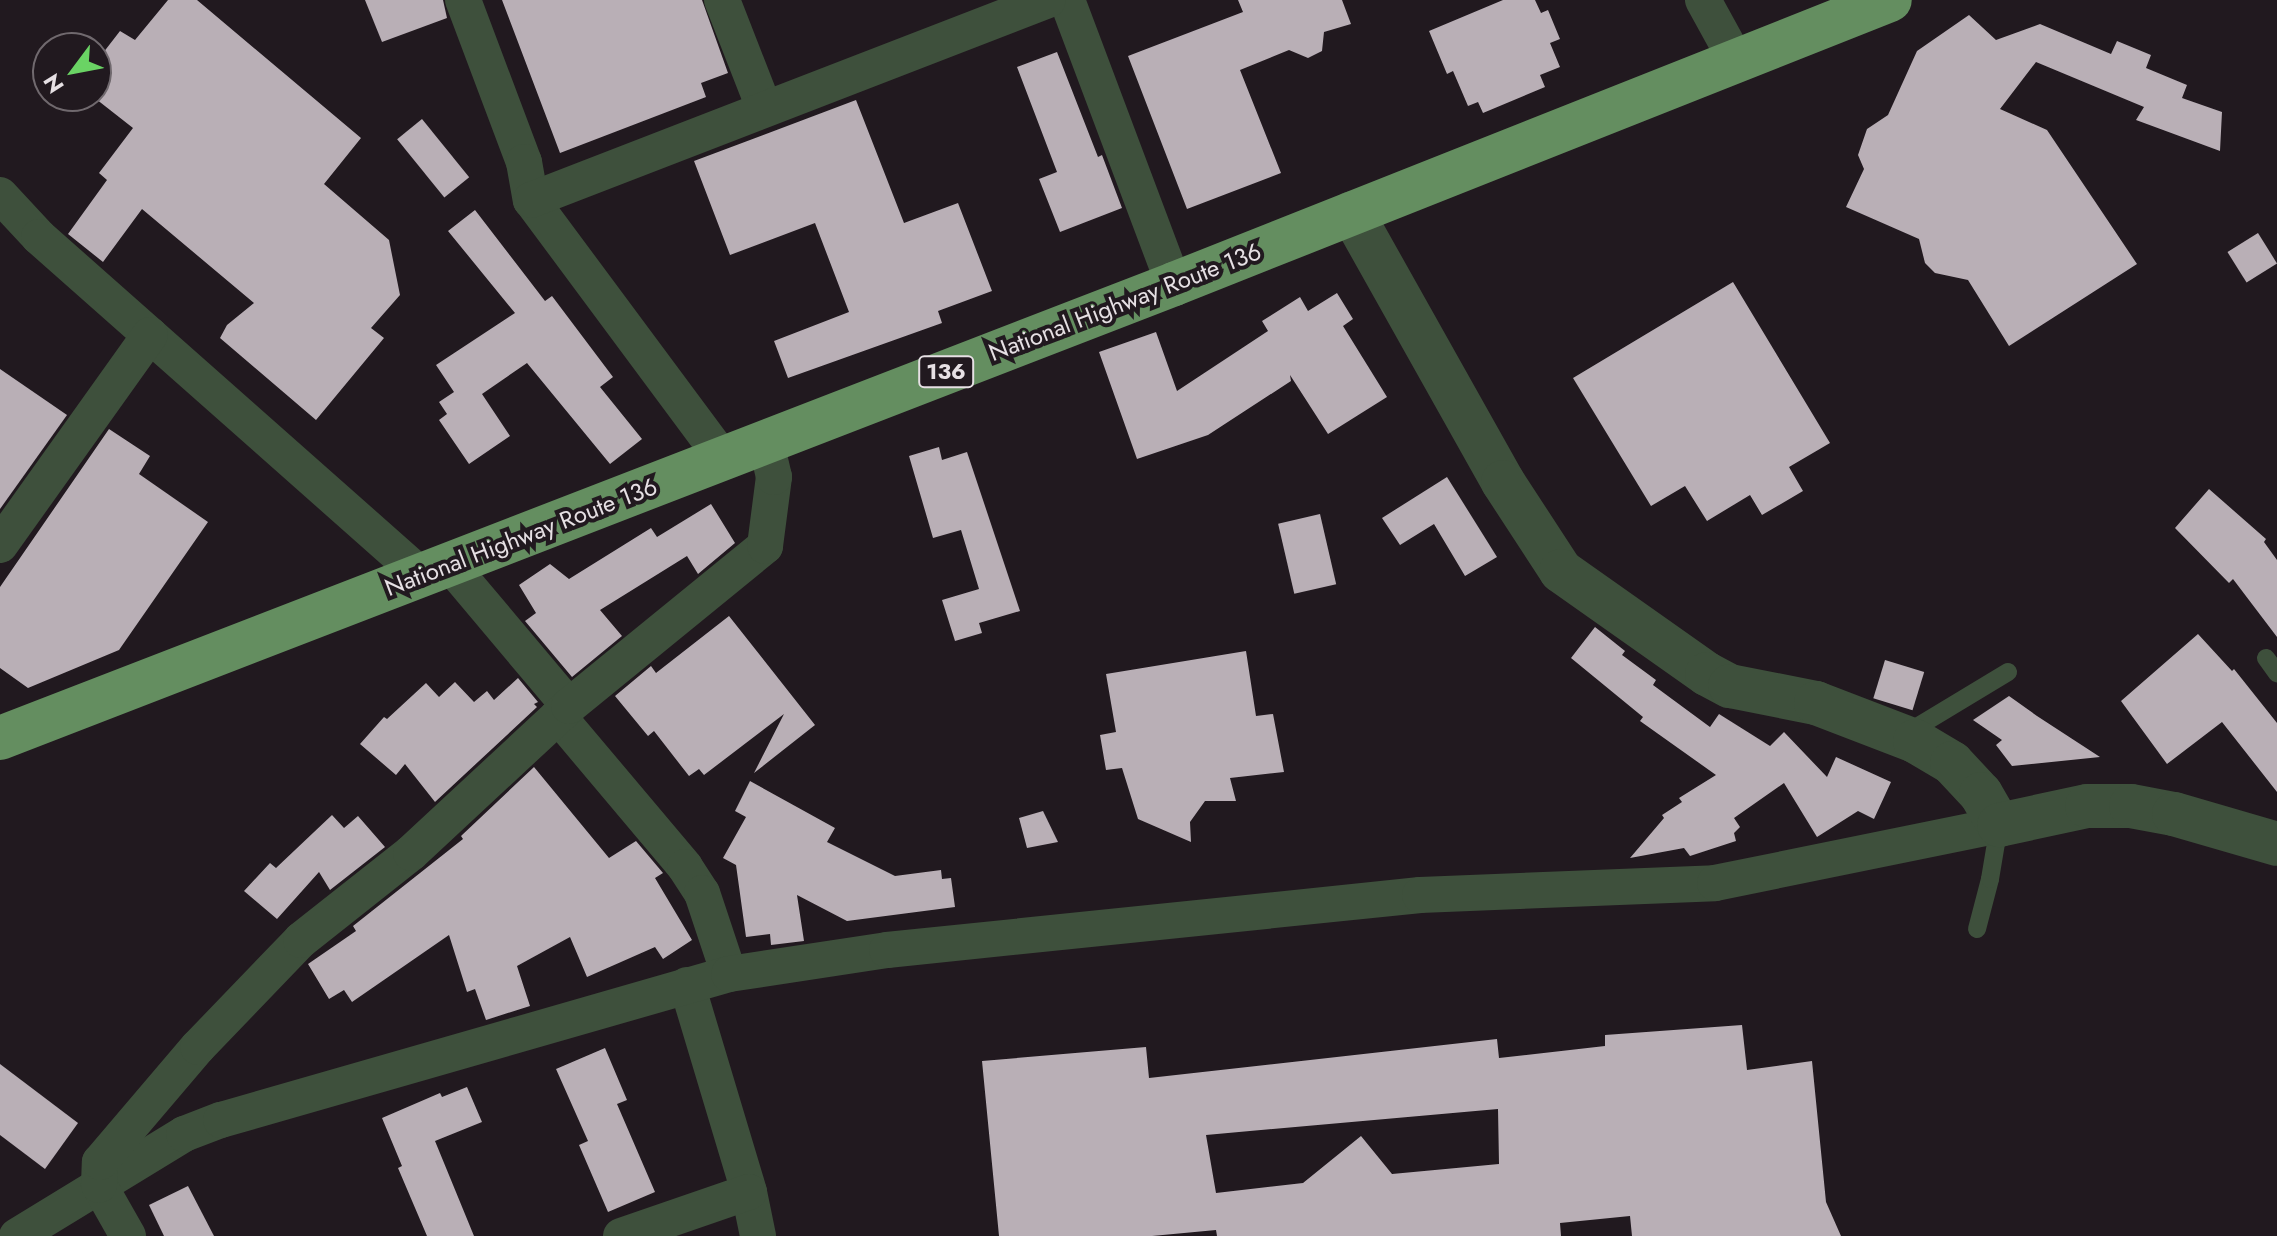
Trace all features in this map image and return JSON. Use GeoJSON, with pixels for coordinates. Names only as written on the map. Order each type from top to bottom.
{"type":"FeatureCollection","features":[{"type":"Feature","properties":{"kind":"highway","name":"National Highway Route 136"},"geometry":{"type":"LineString","coordinates":[[0,738],[1174,284],[1890,0]]}},
{"type":"Feature","properties":{"kind":"street"},"geometry":{"type":"LineString","coordinates":[[463,0],[524,162],[531,200],[722,457]]}},
{"type":"Feature","properties":{"kind":"street"},"geometry":{"type":"LineString","coordinates":[[722,0],[764,108]]}},
{"type":"Feature","properties":{"kind":"street"},"geometry":{"type":"LineString","coordinates":[[531,200],[764,108],[977,12],[1048,0]]}},
{"type":"Feature","properties":{"kind":"street"},"geometry":{"type":"LineString","coordinates":[[1067,0],[1174,284]]}},
{"type":"Feature","properties":{"kind":"street"},"geometry":{"type":"LineString","coordinates":[[1703,0],[1736,60]]}},
{"type":"Feature","properties":{"kind":"street"},"geometry":{"type":"LineString","coordinates":[[0,195],[39,237],[150,335],[437,571],[563,711],[685,867],[702,893],[729,974]]}},
{"type":"Feature","properties":{"kind":"street"},"geometry":{"type":"LineString","coordinates":[[1352,213],[1503,482],[1561,571],[1707,674],[1730,686],[1816,703],[1901,736],[1952,763],[1981,794],[1999,825]]}},
{"type":"Feature","properties":{"kind":"street"},"geometry":{"type":"LineString","coordinates":[[0,545],[150,335]]}},
{"type":"Feature","properties":{"kind":"street"},"geometry":{"type":"LineString","coordinates":[[128,1236],[99,1185],[100,1162],[198,1047],[301,940],[411,853],[563,711],[765,546],[774,477],[766,441]]}},
{"type":"Feature","properties":{"kind":"street"},"geometry":{"type":"LineString","coordinates":[[17,1236],[184,1134],[221,1120],[729,974],[887,950],[1420,895],[1715,883],[2087,806],[2131,806],[2174,814],[2277,844]]}},
{"type":"Feature","properties":{"kind":"street"},"geometry":{"type":"LineString","coordinates":[[687,985],[749,1192],[758,1236]]}},
{"type":"Feature","properties":{"kind":"street"},"geometry":{"type":"LineString","coordinates":[[621,1236],[749,1192]]}},
{"type":"Feature","properties":{"kind":"lane"},"geometry":{"type":"LineString","coordinates":[[1901,736],[2008,672]]}},
{"type":"Feature","properties":{"kind":"lane"},"geometry":{"type":"LineString","coordinates":[[1977,929],[1999,825]]}},
{"type":"Feature","properties":{"kind":"building"},"geometry":{"type":"Polygon","coordinates":[[[168,0],[197,0],[361,138],[324,184],[389,240],[400,295],[371,328],[384,338],[316,420],[220,338],[227,325],[254,303],[142,209],[103,262],[68,234],[107,180],[99,173],[133,128],[112,112],[112,41],[120,31],[135,40],[168,0]]]}},
{"type":"Feature","properties":{"kind":"building"},"geometry":{"type":"Polygon","coordinates":[[[365,0],[443,0],[447,18],[382,42],[365,0]]]}},
{"type":"Feature","properties":{"kind":"building"},"geometry":{"type":"Polygon","coordinates":[[[502,0],[702,0],[728,73],[701,83],[706,97],[560,153],[502,0]]]}},
{"type":"Feature","properties":{"kind":"building"},"geometry":{"type":"Polygon","coordinates":[[[1238,0],[1342,0],[1351,24],[1324,32],[1322,51],[1308,58],[1289,50],[1240,70],[1281,173],[1187,209],[1128,56],[1243,12],[1238,0]]]}},
{"type":"Feature","properties":{"kind":"building"},"geometry":{"type":"Polygon","coordinates":[[[1503,0],[1535,0],[1541,13],[1548,10],[1560,39],[1550,43],[1560,67],[1540,75],[1545,87],[1483,113],[1478,102],[1468,106],[1453,71],[1447,74],[1429,31],[1503,0]]]}},
{"type":"Feature","properties":{"kind":"building"},"geometry":{"type":"Polygon","coordinates":[[[1969,15],[1996,40],[2040,24],[2111,54],[2117,41],[2151,55],[2146,68],[2187,85],[2182,98],[2222,112],[2220,151],[2136,120],[2144,107],[2036,62],[2000,109],[2047,130],[2137,264],[2009,346],[1968,280],[1935,273],[1925,263],[1919,239],[1846,207],[1864,169],[1858,155],[1867,129],[1888,115],[1917,51],[1969,15]]]}},
{"type":"Feature","properties":{"kind":"building"},"geometry":{"type":"Polygon","coordinates":[[[1057,52],[1098,157],[1102,155],[1122,208],[1060,232],[1039,179],[1057,172],[1017,67],[1057,52]]]}},
{"type":"Feature","properties":{"kind":"building"},"geometry":{"type":"Polygon","coordinates":[[[856,100],[904,223],[958,203],[992,291],[938,311],[942,323],[788,378],[774,341],[849,312],[815,223],[730,255],[694,161],[856,100]]]}},
{"type":"Feature","properties":{"kind":"building"},"geometry":{"type":"Polygon","coordinates":[[[422,119],[469,177],[444,197],[397,139],[422,119]]]}},
{"type":"Feature","properties":{"kind":"building"},"geometry":{"type":"Polygon","coordinates":[[[475,210],[545,301],[552,296],[613,377],[600,387],[642,439],[610,464],[527,363],[482,394],[510,436],[469,464],[439,420],[447,414],[439,402],[454,392],[436,365],[515,313],[448,231],[475,210]]]}},
{"type":"Feature","properties":{"kind":"building"},"geometry":{"type":"Polygon","coordinates":[[[2258,233],[2277,264],[2247,283],[2227,252],[2258,233]]]}},
{"type":"Feature","properties":{"kind":"building"},"geometry":{"type":"Polygon","coordinates":[[[1733,282],[1830,443],[1789,467],[1803,491],[1762,515],[1750,495],[1707,521],[1685,486],[1651,506],[1573,378],[1733,282]]]}},
{"type":"Feature","properties":{"kind":"building"},"geometry":{"type":"Polygon","coordinates":[[[1337,293],[1353,319],[1343,326],[1387,397],[1328,434],[1290,375],[1291,381],[1208,435],[1137,459],[1099,352],[1156,332],[1177,391],[1268,331],[1262,321],[1300,297],[1308,311],[1337,293]]]}},
{"type":"Feature","properties":{"kind":"building"},"geometry":{"type":"Polygon","coordinates":[[[0,369],[67,415],[0,509],[0,369]]]}},
{"type":"Feature","properties":{"kind":"building"},"geometry":{"type":"Polygon","coordinates":[[[109,429],[150,456],[139,474],[208,522],[119,650],[28,688],[0,668],[0,587],[109,429]]]}},
{"type":"Feature","properties":{"kind":"building"},"geometry":{"type":"Polygon","coordinates":[[[939,447],[942,460],[967,452],[1020,611],[979,623],[982,633],[955,641],[942,600],[979,589],[961,530],[933,538],[909,456],[939,447]]]}},
{"type":"Feature","properties":{"kind":"building"},"geometry":{"type":"Polygon","coordinates":[[[1447,477],[1497,557],[1465,576],[1434,524],[1400,545],[1382,518],[1447,477]]]}},
{"type":"Feature","properties":{"kind":"building"},"geometry":{"type":"Polygon","coordinates":[[[2209,489],[2266,539],[2264,542],[2277,560],[2277,637],[2233,579],[2229,583],[2175,528],[2209,489]]]}},
{"type":"Feature","properties":{"kind":"building"},"geometry":{"type":"Polygon","coordinates":[[[711,504],[735,543],[698,574],[687,556],[600,610],[622,636],[572,677],[525,621],[536,613],[519,585],[550,564],[569,579],[651,528],[657,537],[711,504]]]}},
{"type":"Feature","properties":{"kind":"building"},"geometry":{"type":"Polygon","coordinates":[[[1320,514],[1336,584],[1294,594],[1278,524],[1320,514]]]}},
{"type":"Feature","properties":{"kind":"building"},"geometry":{"type":"Polygon","coordinates":[[[729,616],[815,725],[754,773],[784,714],[704,775],[699,769],[689,776],[654,731],[648,736],[615,696],[651,666],[656,673],[729,616]]]}},
{"type":"Feature","properties":{"kind":"building"},"geometry":{"type":"Polygon","coordinates":[[[1595,627],[1625,651],[1622,655],[1656,680],[1653,685],[1710,727],[1719,714],[1770,746],[1784,732],[1827,777],[1836,757],[1891,782],[1874,819],[1858,811],[1817,837],[1784,783],[1734,818],[1740,827],[1734,833],[1736,841],[1690,856],[1684,848],[1630,858],[1664,818],[1662,815],[1682,802],[1679,798],[1716,775],[1640,721],[1643,717],[1571,658],[1595,627]]]}},
{"type":"Feature","properties":{"kind":"building"},"geometry":{"type":"Polygon","coordinates":[[[2198,634],[2232,671],[2234,669],[2277,723],[2277,792],[2222,722],[2167,764],[2121,701],[2198,634]]]}},
{"type":"Feature","properties":{"kind":"building"},"geometry":{"type":"Polygon","coordinates":[[[1246,651],[1256,716],[1273,714],[1284,772],[1230,778],[1236,801],[1205,801],[1190,822],[1191,842],[1138,819],[1122,768],[1106,770],[1100,735],[1116,732],[1106,674],[1246,651]]]}},
{"type":"Feature","properties":{"kind":"building"},"geometry":{"type":"Polygon","coordinates":[[[1885,660],[1924,672],[1913,710],[1873,698],[1885,660]]]}},
{"type":"Feature","properties":{"kind":"building"},"geometry":{"type":"Polygon","coordinates":[[[518,678],[538,702],[534,704],[537,707],[435,802],[405,764],[396,775],[360,744],[384,717],[387,719],[426,683],[439,697],[455,682],[474,702],[487,691],[494,700],[518,678]]]}},
{"type":"Feature","properties":{"kind":"building"},"geometry":{"type":"Polygon","coordinates":[[[2009,696],[2100,757],[2012,766],[1996,745],[2002,740],[1973,720],[2009,696]]]}},
{"type":"Feature","properties":{"kind":"building"},"geometry":{"type":"Polygon","coordinates":[[[534,767],[609,858],[636,841],[663,873],[655,878],[692,940],[663,959],[655,947],[587,977],[570,937],[517,966],[530,1006],[486,1020],[475,989],[467,992],[449,935],[352,1002],[344,990],[329,999],[308,964],[356,931],[353,926],[463,839],[461,836],[534,767]]]}},
{"type":"Feature","properties":{"kind":"building"},"geometry":{"type":"Polygon","coordinates":[[[750,781],[835,828],[827,842],[895,876],[941,870],[942,879],[951,878],[955,907],[847,921],[797,895],[804,941],[771,945],[770,934],[746,937],[736,865],[723,858],[746,817],[735,811],[750,781]]]}},
{"type":"Feature","properties":{"kind":"building"},"geometry":{"type":"Polygon","coordinates":[[[1043,811],[1058,842],[1027,848],[1019,818],[1043,811]]]}},
{"type":"Feature","properties":{"kind":"building"},"geometry":{"type":"Polygon","coordinates":[[[332,815],[344,828],[358,816],[385,847],[330,890],[319,872],[277,919],[244,891],[270,863],[276,868],[332,815]]]}},
{"type":"Feature","properties":{"kind":"building"},"geometry":{"type":"Polygon","coordinates":[[[1742,1025],[1747,1070],[1812,1061],[1826,1202],[1841,1236],[1632,1236],[1630,1216],[1560,1223],[1561,1236],[1217,1236],[1216,1230],[1152,1236],[999,1236],[982,1061],[1146,1047],[1149,1078],[1497,1039],[1499,1058],[1605,1046],[1605,1035],[1742,1025]],[[1498,1109],[1206,1135],[1216,1193],[1303,1183],[1361,1136],[1392,1174],[1499,1164],[1498,1109]]]}},
{"type":"Feature","properties":{"kind":"building"},"geometry":{"type":"Polygon","coordinates":[[[605,1048],[627,1100],[617,1104],[655,1192],[608,1212],[579,1145],[588,1141],[556,1069],[605,1048]]]}},
{"type":"Feature","properties":{"kind":"building"},"geometry":{"type":"Polygon","coordinates":[[[0,1064],[78,1123],[45,1169],[0,1135],[0,1064]]]}},
{"type":"Feature","properties":{"kind":"building"},"geometry":{"type":"Polygon","coordinates":[[[467,1087],[482,1122],[435,1141],[474,1236],[427,1236],[398,1168],[402,1166],[382,1118],[440,1093],[442,1097],[467,1087]]]}},
{"type":"Feature","properties":{"kind":"building"},"geometry":{"type":"Polygon","coordinates":[[[188,1186],[214,1236],[164,1236],[149,1205],[188,1186]]]}}]}
